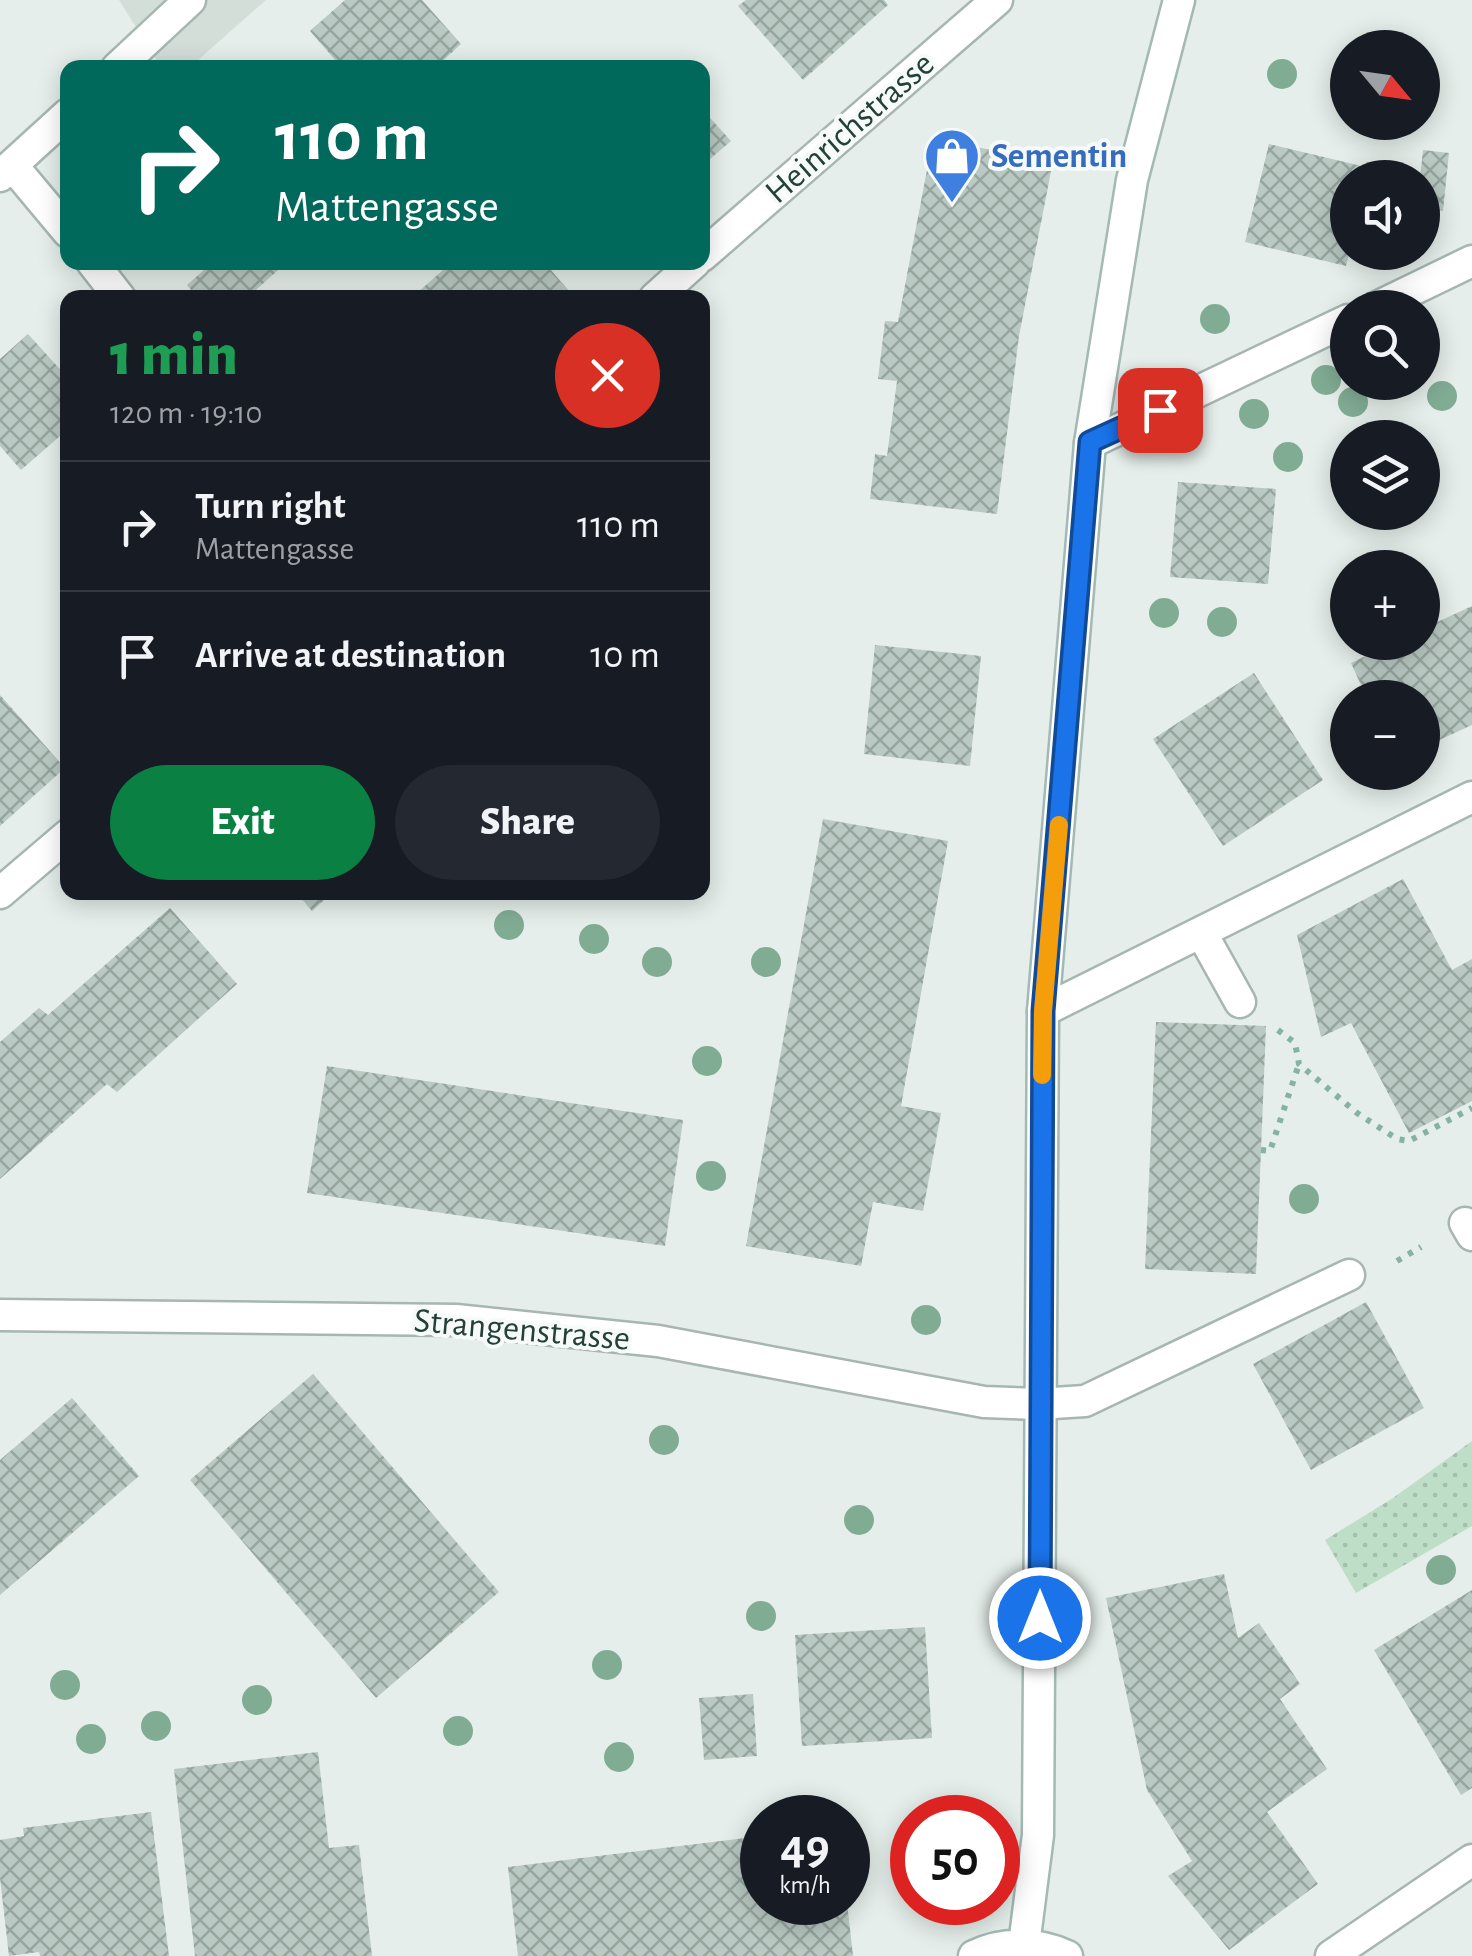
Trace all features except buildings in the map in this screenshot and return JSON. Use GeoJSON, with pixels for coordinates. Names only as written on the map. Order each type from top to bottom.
{"type":"FeatureCollection","features":[{"type":"Feature","properties":{"kind":"street"},"geometry":{"type":"LineString","coordinates":[[126,60],[190,0]]}},
{"type":"Feature","properties":{"kind":"street","name":"Heinrichstrasse"},"geometry":{"type":"LineString","coordinates":[[710,249],[996,0]]}},
{"type":"Feature","properties":{"kind":"street"},"geometry":{"type":"LineString","coordinates":[[1024,1945],[1038,1835],[1043,1011],[1090,442],[1132,180],[1179,0]]}},
{"type":"Feature","properties":{"kind":"street"},"geometry":{"type":"LineString","coordinates":[[60,121],[6,171],[60,224]]}},
{"type":"Feature","properties":{"kind":"street"},"geometry":{"type":"LineString","coordinates":[[1412,290],[1472,261]]}},
{"type":"Feature","properties":{"kind":"street"},"geometry":{"type":"LineString","coordinates":[[98,270],[114,290]]}},
{"type":"Feature","properties":{"kind":"street"},"geometry":{"type":"LineString","coordinates":[[664,290],[686,270]]}},
{"type":"Feature","properties":{"kind":"street"},"geometry":{"type":"LineString","coordinates":[[1090,442],[1330,329]]}},
{"type":"Feature","properties":{"kind":"street"},"geometry":{"type":"LineString","coordinates":[[1043,1011],[1472,796]]}},
{"type":"Feature","properties":{"kind":"street"},"geometry":{"type":"LineString","coordinates":[[0,893],[60,842]]}},
{"type":"Feature","properties":{"kind":"street"},"geometry":{"type":"LineString","coordinates":[[1201,932],[1240,1002]]}},
{"type":"Feature","properties":{"kind":"street","name":"Strangenstrasse"},"geometry":{"type":"LineString","coordinates":[[0,1316],[456,1320],[658,1342],[984,1402],[1038,1404],[1085,1401],[1349,1275]]}},
{"type":"Feature","properties":{"kind":"street"},"geometry":{"type":"LineString","coordinates":[[1332,1956],[1472,1860]]}},
{"type":"Feature","properties":{"kind":"street"},"geometry":{"type":"LineString","coordinates":[[974,1956],[988,1949],[1024,1945],[1067,1956]]}},
{"type":"Feature","properties":{"kind":"path"},"geometry":{"type":"LineString","coordinates":[[1261,1150],[1270,1150],[1300,1064],[1295,1043]]}},
{"type":"Feature","properties":{"kind":"path"},"geometry":{"type":"LineString","coordinates":[[1300,1064],[1357,1113],[1396,1139],[1409,1140],[1472,1108]]}},
{"type":"Feature","properties":{"kind":"path"},"geometry":{"type":"LineString","coordinates":[[1349,1275],[1372,1274],[1468,1229]]}},
{"type":"Feature","properties":{"kind":"shaded area"},"geometry":{"type":"Polygon","coordinates":[[[119,0],[266,0],[198,60],[157,60],[119,0]]]}},
{"type":"Feature","properties":{"kind":"green space"},"geometry":{"type":"Polygon","coordinates":[[[1472,1441],[1472,1526],[1356,1593],[1325,1540],[1393,1498],[1472,1441]]]}},
{"type":"Feature","properties":{"kind":"slow traffic"},"geometry":{"type":"LineString","coordinates":[[1042,1075],[1043,1011],[1059,825]]}},
{"type":"Feature","properties":{"kind":"place","name":"Sementin"},"geometry":{"type":"Point","coordinates":[952,205]}},
{"type":"Feature","properties":{"kind":"route"},"geometry":{"type":"LineString","coordinates":[[1040,1618],[1038,1404],[1043,1011],[1090,442],[1160,410]]}}]}
